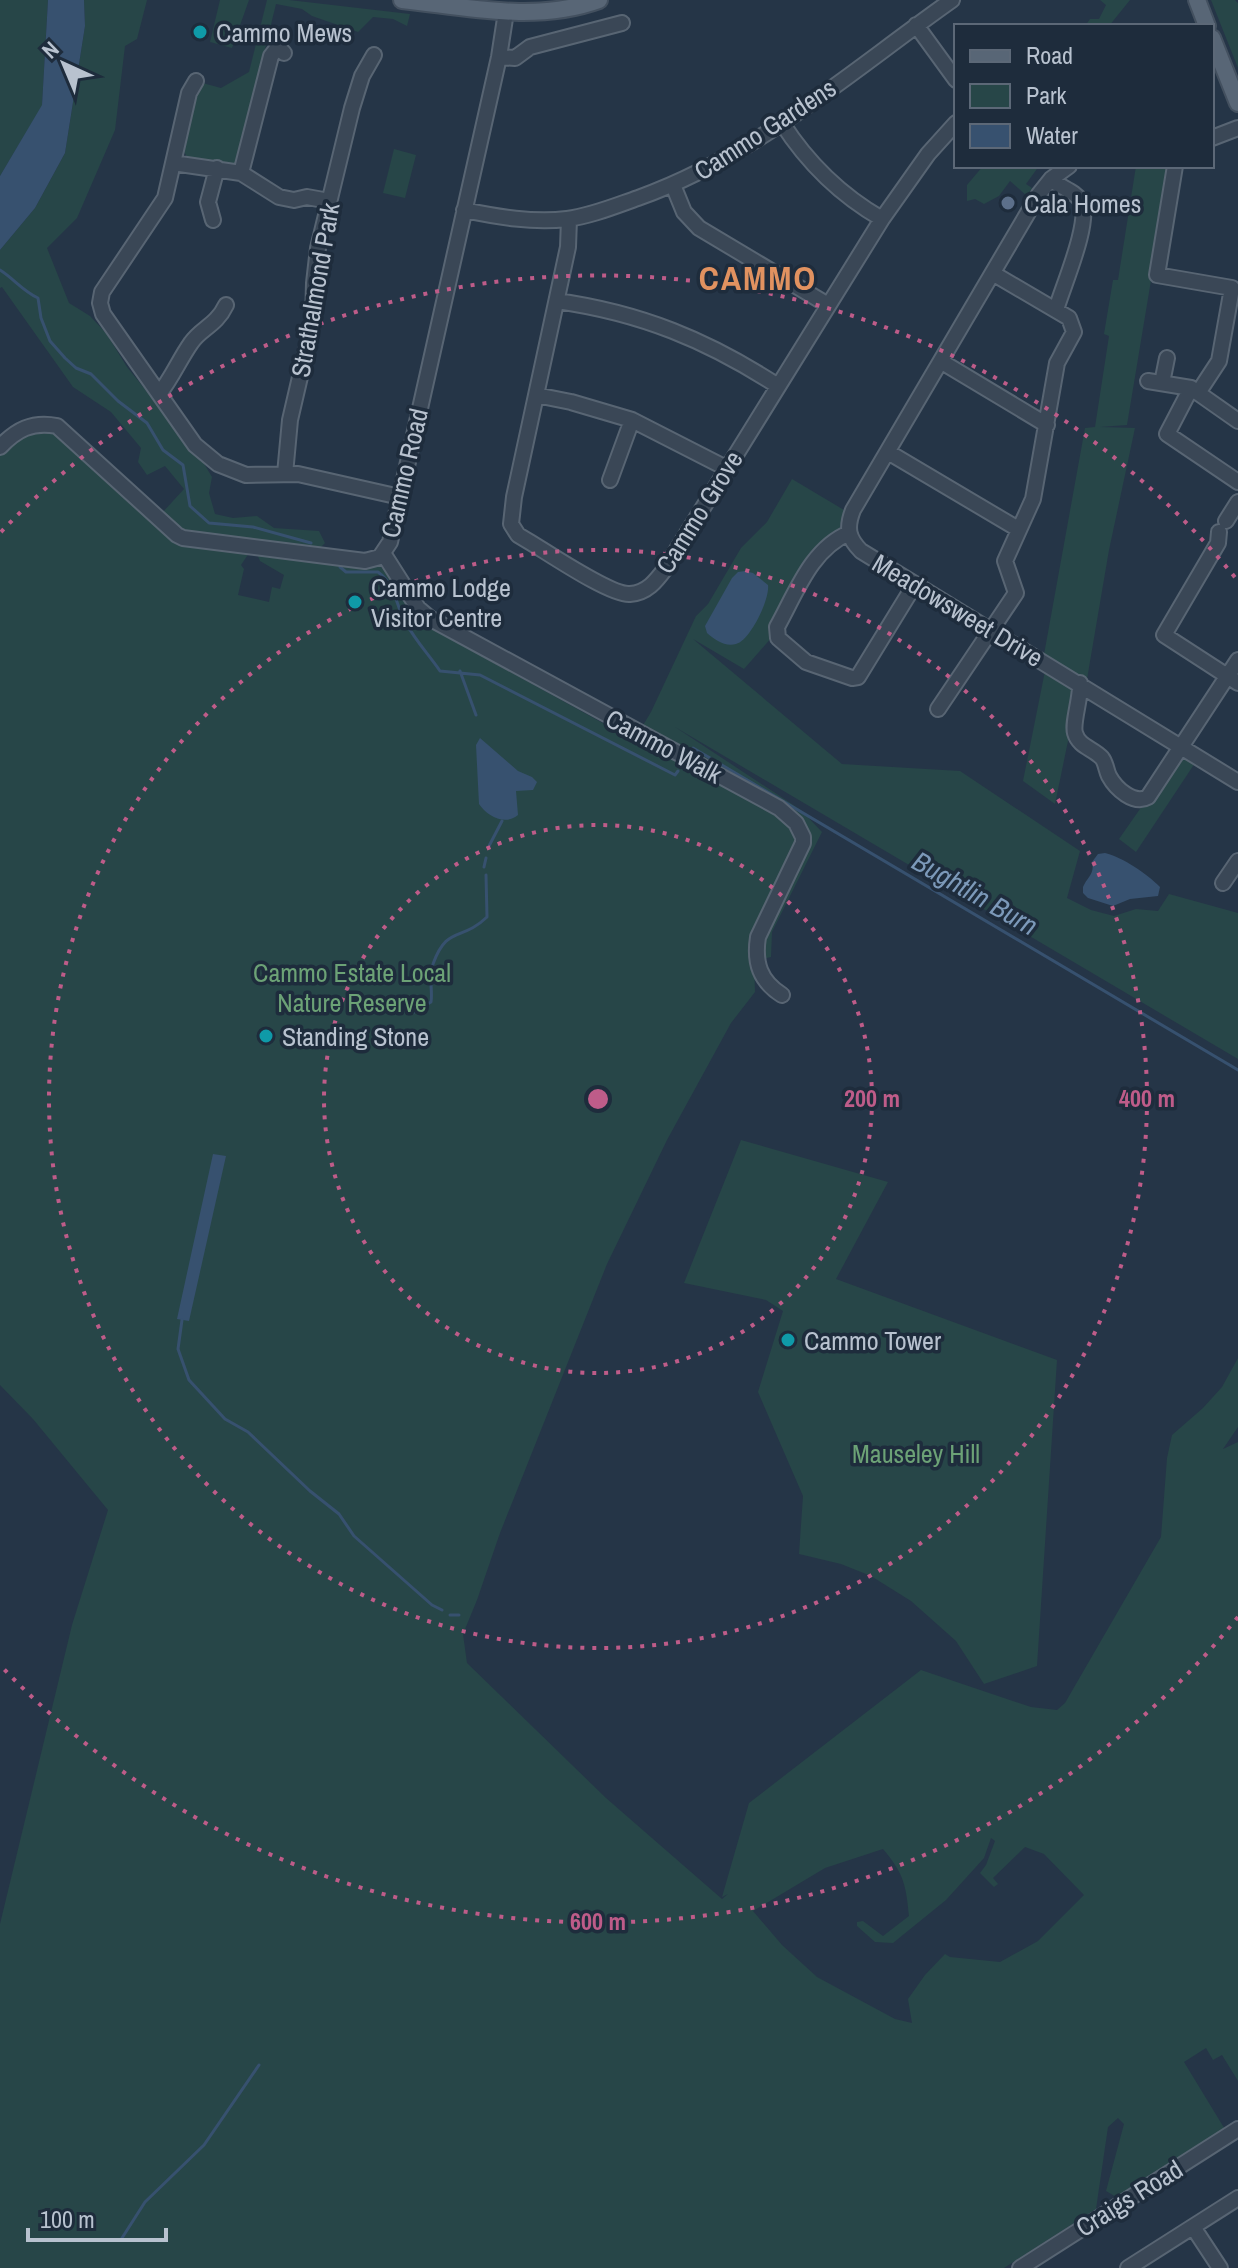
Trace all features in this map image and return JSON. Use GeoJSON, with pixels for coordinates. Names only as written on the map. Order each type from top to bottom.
{"type":"FeatureCollection","features":[{"type":"Feature","properties":{"kind":"main road"},"geometry":{"type":"LineString","coordinates":[[402,0],[506,12],[561,10],[599,0]]}},
{"type":"Feature","properties":{"kind":"main road"},"geometry":{"type":"LineString","coordinates":[[1197,0],[1206,24]]}},
{"type":"Feature","properties":{"kind":"main road"},"geometry":{"type":"LineString","coordinates":[[1214,43],[1238,103]]}},
{"type":"Feature","properties":{"kind":"street","name":"Cammo Gardens"},"geometry":{"type":"LineString","coordinates":[[464,210],[512,218],[569,219],[673,185],[726,159],[782,123],[952,0]]}},
{"type":"Feature","properties":{"kind":"street","name":"Cammo Road"},"geometry":{"type":"LineString","coordinates":[[0,447],[16,432],[34,424],[57,426],[183,538],[365,561],[380,557],[390,542],[499,57],[506,12]]}},
{"type":"Feature","properties":{"kind":"street"},"geometry":{"type":"LineString","coordinates":[[499,57],[515,58],[530,47],[622,23]]}},
{"type":"Feature","properties":{"kind":"street"},"geometry":{"type":"LineString","coordinates":[[916,25],[954,77]]}},
{"type":"Feature","properties":{"kind":"street"},"geometry":{"type":"LineString","coordinates":[[241,173],[271,56],[278,47],[284,53]]}},
{"type":"Feature","properties":{"kind":"street","name":"Strathalmond Park"},"geometry":{"type":"LineString","coordinates":[[285,474],[290,420],[313,321],[318,248],[352,108],[362,76],[375,62]]}},
{"type":"Feature","properties":{"kind":"street"},"geometry":{"type":"LineString","coordinates":[[196,81],[182,94],[165,198],[102,292],[100,303],[109,323],[195,445],[218,464],[246,475],[298,474],[400,497]]}},
{"type":"Feature","properties":{"kind":"street"},"geometry":{"type":"LineString","coordinates":[[782,123],[797,146],[833,184],[882,219]]}},
{"type":"Feature","properties":{"kind":"street","name":"Cammo Grove"},"geometry":{"type":"LineString","coordinates":[[569,219],[568,247],[514,497],[511,524],[518,535],[617,592],[634,594],[657,580],[882,219],[928,154],[954,125]]}},
{"type":"Feature","properties":{"kind":"street"},"geometry":{"type":"LineString","coordinates":[[1214,137],[1238,128]]}},
{"type":"Feature","properties":{"kind":"street"},"geometry":{"type":"LineString","coordinates":[[173,163],[241,173],[279,197],[329,201]]}},
{"type":"Feature","properties":{"kind":"street"},"geometry":{"type":"LineString","coordinates":[[213,220],[208,202],[217,168]]}},
{"type":"Feature","properties":{"kind":"street"},"geometry":{"type":"LineString","coordinates":[[1175,168],[1157,275],[1235,289],[1219,361],[1195,390],[1167,434],[1238,482]]}},
{"type":"Feature","properties":{"kind":"street"},"geometry":{"type":"LineString","coordinates":[[1056,310],[1063,284],[1075,261],[1084,210],[1060,170]]}},
{"type":"Feature","properties":{"kind":"street","name":"Meadowsweet Drive"},"geometry":{"type":"LineString","coordinates":[[1060,170],[853,510],[848,522],[849,533],[861,551],[1238,782]]}},
{"type":"Feature","properties":{"kind":"street"},"geometry":{"type":"LineString","coordinates":[[673,185],[684,212],[699,228],[828,305]]}},
{"type":"Feature","properties":{"kind":"street"},"geometry":{"type":"LineString","coordinates":[[938,709],[1016,593],[1005,561],[1033,499],[1057,363],[1074,332],[1069,318],[994,274]]}},
{"type":"Feature","properties":{"kind":"street"},"geometry":{"type":"LineString","coordinates":[[557,301],[599,308],[672,329],[726,355],[778,386]]}},
{"type":"Feature","properties":{"kind":"street"},"geometry":{"type":"LineString","coordinates":[[159,394],[192,340],[220,318],[226,305]]}},
{"type":"Feature","properties":{"kind":"street"},"geometry":{"type":"LineString","coordinates":[[1167,358],[1155,382],[1195,390],[1238,421]]}},
{"type":"Feature","properties":{"kind":"street"},"geometry":{"type":"LineString","coordinates":[[942,362],[1047,425]]}},
{"type":"Feature","properties":{"kind":"street"},"geometry":{"type":"LineString","coordinates":[[536,395],[632,420],[726,468]]}},
{"type":"Feature","properties":{"kind":"street"},"geometry":{"type":"LineString","coordinates":[[610,480],[632,420]]}},
{"type":"Feature","properties":{"kind":"street"},"geometry":{"type":"LineString","coordinates":[[888,452],[1018,529]]}},
{"type":"Feature","properties":{"kind":"street"},"geometry":{"type":"LineString","coordinates":[[1233,680],[1164,635],[1218,543],[1222,527],[1238,502]]}},
{"type":"Feature","properties":{"kind":"street"},"geometry":{"type":"LineString","coordinates":[[849,533],[837,537],[821,551],[777,627],[778,638],[806,662],[852,678],[858,677],[915,584]]}},
{"type":"Feature","properties":{"kind":"street","name":"Cammo Walk"},"geometry":{"type":"LineString","coordinates":[[383,553],[418,608],[431,619],[741,786],[791,818],[801,832],[803,843],[758,937],[756,949],[764,981],[782,995]]}},
{"type":"Feature","properties":{"kind":"street"},"geometry":{"type":"LineString","coordinates":[[1080,683],[1081,699],[1074,730],[1080,743],[1104,761],[1116,786],[1141,801],[1148,797],[1182,746],[1233,680],[1238,660]]}},
{"type":"Feature","properties":{"kind":"street"},"geometry":{"type":"LineString","coordinates":[[1223,883],[1238,861]]}},
{"type":"Feature","properties":{"kind":"street","name":"Craigs Road"},"geometry":{"type":"LineString","coordinates":[[1020,2268],[1238,2129]]}},
{"type":"Feature","properties":{"kind":"street"},"geometry":{"type":"LineString","coordinates":[[1128,2268],[1238,2198]]}},
{"type":"Feature","properties":{"kind":"street"},"geometry":{"type":"LineString","coordinates":[[1193,2227],[1220,2268]]}},
{"type":"Feature","properties":{"kind":"green space"},"geometry":{"type":"Polygon","coordinates":[[[0,0],[48,0],[42,106],[0,176],[0,0]]]}},
{"type":"Feature","properties":{"kind":"green space"},"geometry":{"type":"Polygon","coordinates":[[[84,0],[147,0],[137,39],[125,46],[115,130],[77,218],[47,248],[69,303],[90,316],[106,333],[127,367],[200,457],[212,477],[209,493],[215,514],[233,518],[257,516],[274,528],[319,531],[325,543],[317,551],[180,533],[162,513],[184,489],[165,466],[147,475],[138,462],[141,448],[111,412],[73,387],[0,288],[0,250],[35,208],[65,153],[85,26],[84,0]]]}},
{"type":"Feature","properties":{"kind":"green space"},"geometry":{"type":"Polygon","coordinates":[[[220,0],[249,0],[232,48],[210,42],[220,0]]]}},
{"type":"Feature","properties":{"kind":"green space"},"geometry":{"type":"Polygon","coordinates":[[[267,0],[410,14],[407,26],[393,19],[373,17],[358,32],[312,16],[302,9],[276,4],[237,164],[188,158],[182,149],[199,82],[221,88],[249,72],[267,0]]]}},
{"type":"Feature","properties":{"kind":"green space"},"geometry":{"type":"Polygon","coordinates":[[[1100,0],[1130,0],[1111,24],[1086,24],[1090,19],[1099,19],[1106,5],[1100,0]]]}},
{"type":"Feature","properties":{"kind":"green space"},"geometry":{"type":"Polygon","coordinates":[[[1211,0],[1235,0],[1238,3],[1238,68],[1211,0]]]}},
{"type":"Feature","properties":{"kind":"green space"},"geometry":{"type":"Polygon","coordinates":[[[394,149],[416,155],[405,198],[383,193],[394,149]]]}},
{"type":"Feature","properties":{"kind":"green space"},"geometry":{"type":"Polygon","coordinates":[[[981,168],[1038,168],[1026,184],[1032,188],[1027,196],[1010,181],[999,196],[984,204],[975,199],[967,201],[967,185],[981,168]]]}},
{"type":"Feature","properties":{"kind":"green space"},"geometry":{"type":"Polygon","coordinates":[[[1136,168],[1170,168],[1127,425],[1100,427],[1135,428],[1109,550],[1086,685],[1043,660],[1085,428],[1095,427],[1109,336],[1104,334],[1113,280],[1118,280],[1136,168]]]}},
{"type":"Feature","properties":{"kind":"green space","name":"Cammo Estate Local Nature Reserve"},"geometry":{"type":"Polygon","coordinates":[[[42,430],[55,434],[176,541],[249,553],[241,565],[244,569],[238,595],[269,602],[272,587],[280,589],[284,575],[260,561],[256,552],[381,567],[413,611],[451,639],[608,726],[636,737],[696,616],[708,604],[741,548],[767,522],[792,479],[844,510],[839,531],[773,636],[744,669],[693,639],[842,764],[960,771],[1080,851],[1067,898],[1091,910],[1114,916],[1136,909],[1158,911],[1169,894],[1238,913],[1238,1059],[675,727],[801,810],[822,832],[772,932],[771,957],[754,961],[755,992],[731,1023],[667,1140],[607,1264],[463,1634],[467,1663],[606,1798],[722,1899],[728,1894],[722,1897],[749,1803],[921,1670],[1031,1707],[1057,1710],[1065,1703],[1161,1537],[1167,1458],[1172,1435],[1222,1387],[1238,1358],[1238,1427],[1223,1449],[1238,1442],[1238,2081],[1222,2055],[1213,2060],[1206,2048],[1184,2062],[1226,2131],[1118,2198],[1106,2191],[1124,2124],[1118,2118],[1108,2127],[1096,2209],[1004,2268],[0,2268],[0,1924],[72,1625],[108,1510],[33,1419],[0,1385],[0,454],[22,434],[42,430]],[[991,1838],[984,1858],[946,1900],[893,1943],[875,1942],[857,1926],[857,1922],[863,1921],[883,1936],[909,1916],[903,1880],[883,1849],[825,1868],[753,1911],[782,1945],[817,1977],[895,2019],[912,2023],[908,1999],[945,1954],[1000,1962],[1038,1941],[1084,1895],[1044,1854],[1025,1847],[993,1878],[998,1884],[994,1887],[980,1873],[995,1841],[991,1838]]]}},
{"type":"Feature","properties":{"kind":"green space"},"geometry":{"type":"Polygon","coordinates":[[[1046,666],[1080,683],[1055,804],[1023,781],[1046,666]]]}},
{"type":"Feature","properties":{"kind":"green space"},"geometry":{"type":"Polygon","coordinates":[[[1179,753],[1195,763],[1136,852],[1119,839],[1179,753]]]}},
{"type":"Feature","properties":{"kind":"green space","name":"Mauseley Hill"},"geometry":{"type":"Polygon","coordinates":[[[741,1140],[888,1182],[836,1279],[1057,1360],[1037,1666],[984,1684],[956,1641],[911,1601],[871,1576],[841,1564],[799,1554],[803,1496],[758,1392],[783,1311],[766,1300],[684,1283],[741,1140]]]}},
{"type":"Feature","properties":{"kind":"water"},"geometry":{"type":"Polygon","coordinates":[[[48,0],[84,0],[85,26],[65,153],[35,208],[0,250],[0,176],[42,105],[48,0]]]}},
{"type":"Feature","properties":{"kind":"water"},"geometry":{"type":"Polygon","coordinates":[[[738,572],[753,573],[768,585],[766,600],[747,635],[736,644],[724,644],[707,633],[705,626],[732,578],[738,572]]]}},
{"type":"Feature","properties":{"kind":"water"},"geometry":{"type":"Polygon","coordinates":[[[480,738],[518,771],[537,782],[533,790],[516,791],[518,815],[508,820],[497,818],[479,804],[476,745],[480,738]]]}},
{"type":"Feature","properties":{"kind":"water"},"geometry":{"type":"Polygon","coordinates":[[[1105,853],[1127,862],[1148,876],[1160,887],[1158,896],[1130,899],[1113,906],[1088,898],[1083,893],[1083,887],[1092,873],[1092,862],[1098,854],[1105,853]]]}},
{"type":"Feature","properties":{"kind":"water"},"geometry":{"type":"Polygon","coordinates":[[[213,1154],[226,1156],[189,1321],[177,1319],[213,1154]]]}},
{"type":"Feature","properties":{"kind":"waterway","name":"Bughtlin Burn"},"geometry":{"type":"LineString","coordinates":[[0,270],[38,298],[41,318],[50,341],[65,358],[76,368],[91,374],[118,401],[147,423],[163,450],[183,465],[190,506],[209,523],[253,527],[311,543]]}},
{"type":"Feature","properties":{"kind":"waterway","name":"Bughtlin Burn"},"geometry":{"type":"LineString","coordinates":[[340,567],[346,572],[378,572],[384,577],[402,616],[440,671],[480,675],[675,775],[678,771]]}},
{"type":"Feature","properties":{"kind":"waterway"},"geometry":{"type":"LineString","coordinates":[[460,671],[476,715]]}},
{"type":"Feature","properties":{"kind":"waterway","name":"Bughtlin Burn"},"geometry":{"type":"LineString","coordinates":[[691,751],[693,748],[1238,1070]]}},
{"type":"Feature","properties":{"kind":"waterway"},"geometry":{"type":"LineString","coordinates":[[489,846],[502,821]]}},
{"type":"Feature","properties":{"kind":"waterway"},"geometry":{"type":"LineString","coordinates":[[484,867],[486,858]]}},
{"type":"Feature","properties":{"kind":"waterway"},"geometry":{"type":"LineString","coordinates":[[414,1012],[431,1002],[432,969],[444,944],[487,917],[486,875]]}},
{"type":"Feature","properties":{"kind":"waterway"},"geometry":{"type":"LineString","coordinates":[[182,1320],[178,1349],[189,1380],[225,1419],[248,1432],[339,1514],[354,1536],[432,1605],[442,1610]]}},
{"type":"Feature","properties":{"kind":"waterway"},"geometry":{"type":"LineString","coordinates":[[450,1615],[459,1615]]}},
{"type":"Feature","properties":{"kind":"waterway"},"geometry":{"type":"LineString","coordinates":[[122,2238],[145,2202],[204,2145],[259,2065]]}},
{"type":"Feature","properties":{"kind":"place","name":"Cammo Mews"},"geometry":{"type":"Point","coordinates":[200,32]}},
{"type":"Feature","properties":{"kind":"place","name":"Cala Homes"},"geometry":{"type":"Point","coordinates":[1008,203]}},
{"type":"Feature","properties":{"kind":"place","name":"Cammo Lodge Visitor Centre"},"geometry":{"type":"Point","coordinates":[355,602]}},
{"type":"Feature","properties":{"kind":"place","name":"Standing Stone"},"geometry":{"type":"Point","coordinates":[266,1036]}},
{"type":"Feature","properties":{"kind":"place","name":"Cammo Tower"},"geometry":{"type":"Point","coordinates":[788,1340]}},
{"type":"Feature","properties":{"kind":"district","name":"CAMMO"},"geometry":{"type":"Point","coordinates":[758,278]}}]}
